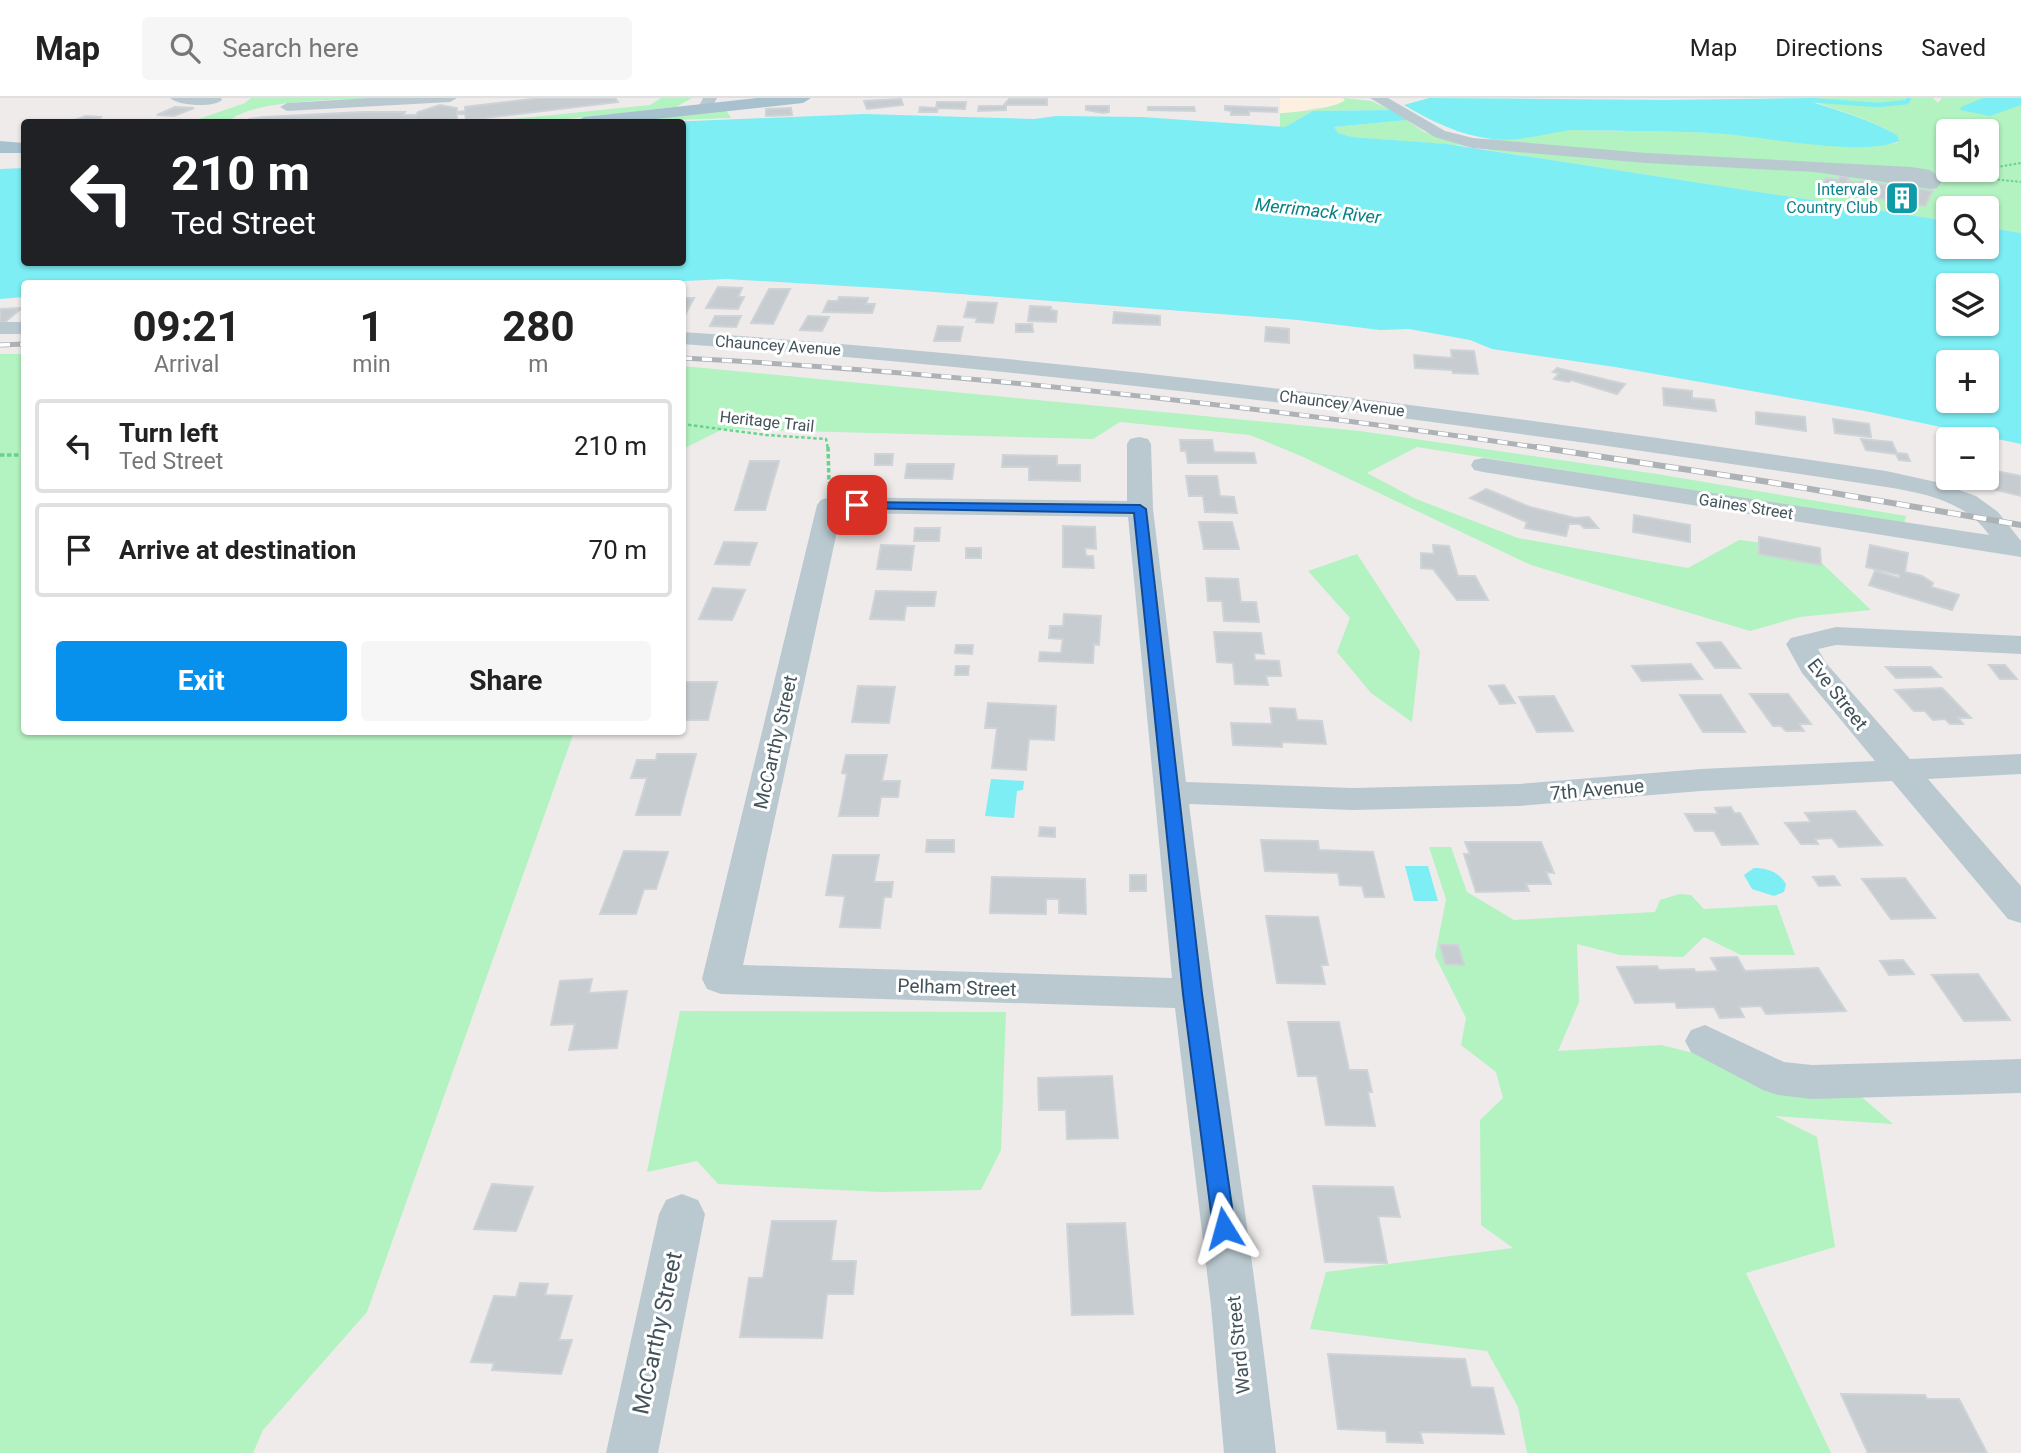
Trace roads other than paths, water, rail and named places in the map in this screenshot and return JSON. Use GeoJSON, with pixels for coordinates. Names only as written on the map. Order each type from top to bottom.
{"type":"FeatureCollection","features":[{"type":"Feature","properties":{"kind":"main road"},"geometry":{"type":"LineString","coordinates":[[603,119],[707,103],[803,98]]}},
{"type":"Feature","properties":{"kind":"main road"},"geometry":{"type":"LineString","coordinates":[[0,147],[21,148]]}},
{"type":"Feature","properties":{"kind":"street"},"geometry":{"type":"LineString","coordinates":[[177,98],[215,100]]}},
{"type":"Feature","properties":{"kind":"street"},"geometry":{"type":"LineString","coordinates":[[287,107],[450,98]]}},
{"type":"Feature","properties":{"kind":"street"},"geometry":{"type":"LineString","coordinates":[[419,100],[431,107],[443,107],[456,103],[458,98]]}},
{"type":"Feature","properties":{"kind":"street"},"geometry":{"type":"LineString","coordinates":[[1384,102],[1427,126],[1455,139],[1472,143],[1819,169],[1911,172],[1924,174],[1935,180],[1931,184],[1819,169]]}},
{"type":"Feature","properties":{"kind":"street"},"geometry":{"type":"LineString","coordinates":[[0,328],[21,328]]}},
{"type":"Feature","properties":{"kind":"street","name":"Chauncey Avenue"},"geometry":{"type":"LineString","coordinates":[[686,338],[1075,372],[1486,421],[1896,481],[1947,493],[1974,505],[1991,519],[2015,548]]}},
{"type":"Feature","properties":{"kind":"street","name":"Ward Street"},"geometry":{"type":"LineString","coordinates":[[1139,444],[1140,509],[1193,994],[1234,1306],[1250,1453]]}},
{"type":"Feature","properties":{"kind":"street","name":"Gaines Street"},"geometry":{"type":"LineString","coordinates":[[1483,465],[2015,548]]}},
{"type":"Feature","properties":{"kind":"street","name":"McCarthy Street"},"geometry":{"type":"LineString","coordinates":[[721,979],[830,505],[1140,509]]}},
{"type":"Feature","properties":{"kind":"street","name":"Eve Street"},"geometry":{"type":"LineString","coordinates":[[2021,645],[1836,636],[1801,644],[1813,667],[2021,910]]}},
{"type":"Feature","properties":{"kind":"street","name":"7th Avenue"},"geometry":{"type":"LineString","coordinates":[[1172,792],[1352,799],[1519,795],[1700,779],[2021,764]]}},
{"type":"Feature","properties":{"kind":"street","name":"Pelham Street"},"geometry":{"type":"LineString","coordinates":[[721,979],[1193,994]]}},
{"type":"Feature","properties":{"kind":"street"},"geometry":{"type":"LineString","coordinates":[[1705,1041],[1778,1078],[1812,1082],[2021,1076]]}},
{"type":"Feature","properties":{"kind":"street","name":"McCarthy Street"},"geometry":{"type":"LineString","coordinates":[[632,1453],[682,1214]]}},
{"type":"Feature","properties":{"kind":"water"},"geometry":{"type":"Polygon","coordinates":[[[1429,98],[1810,98],[1809,101],[1886,129],[1897,135],[1899,141],[1863,147],[1839,147],[1705,133],[1574,130],[1509,140],[1493,139],[1477,137],[1447,127],[1404,105],[1429,98]]]}},
{"type":"Feature","properties":{"kind":"water"},"geometry":{"type":"Polygon","coordinates":[[[1983,98],[2021,98],[2021,105],[1990,116],[1960,110],[1961,107],[1983,98]]]}},
{"type":"Feature","properties":{"kind":"water","name":"Merrimack River"},"geometry":{"type":"Polygon","coordinates":[[[1391,110],[1407,120],[1334,127],[1338,133],[1352,137],[1447,144],[1936,219],[1936,259],[1999,259],[1999,229],[2021,233],[2021,444],[1999,439],[1999,427],[1941,427],[1615,367],[1492,349],[1470,340],[1409,329],[1380,330],[1298,320],[896,289],[726,279],[21,280],[21,297],[0,299],[0,169],[21,168],[21,266],[686,266],[686,121],[864,114],[1034,119],[1056,116],[1142,117],[1285,127],[1313,111],[1391,110]]]}},
{"type":"Feature","properties":{"kind":"water"},"geometry":{"type":"Polygon","coordinates":[[[991,779],[1024,781],[1023,790],[1017,791],[1014,818],[985,816],[991,779]]]}},
{"type":"Feature","properties":{"kind":"water"},"geometry":{"type":"Polygon","coordinates":[[[1405,866],[1428,866],[1438,901],[1414,901],[1405,866]]]}},
{"type":"Feature","properties":{"kind":"water"},"geometry":{"type":"Polygon","coordinates":[[[1754,868],[1768,870],[1780,876],[1786,884],[1784,892],[1774,896],[1752,889],[1744,875],[1754,868]]]}},
{"type":"Feature","properties":{"kind":"waterway"},"geometry":{"type":"LineString","coordinates":[[1798,106],[1809,100],[1878,105],[1907,102],[1909,98]]}},
{"type":"Feature","properties":{"kind":"railway"},"geometry":{"type":"LineString","coordinates":[[0,345],[21,344]]}},
{"type":"Feature","properties":{"kind":"railway"},"geometry":{"type":"LineString","coordinates":[[686,358],[791,364],[1117,393],[1549,449]]}},
{"type":"Feature","properties":{"kind":"railway"},"geometry":{"type":"LineString","coordinates":[[1537,447],[1769,482],[2021,525]]}},
{"type":"Feature","properties":{"kind":"place","name":"Intervale Country Club"},"geometry":{"type":"Point","coordinates":[1902,198]}}]}
